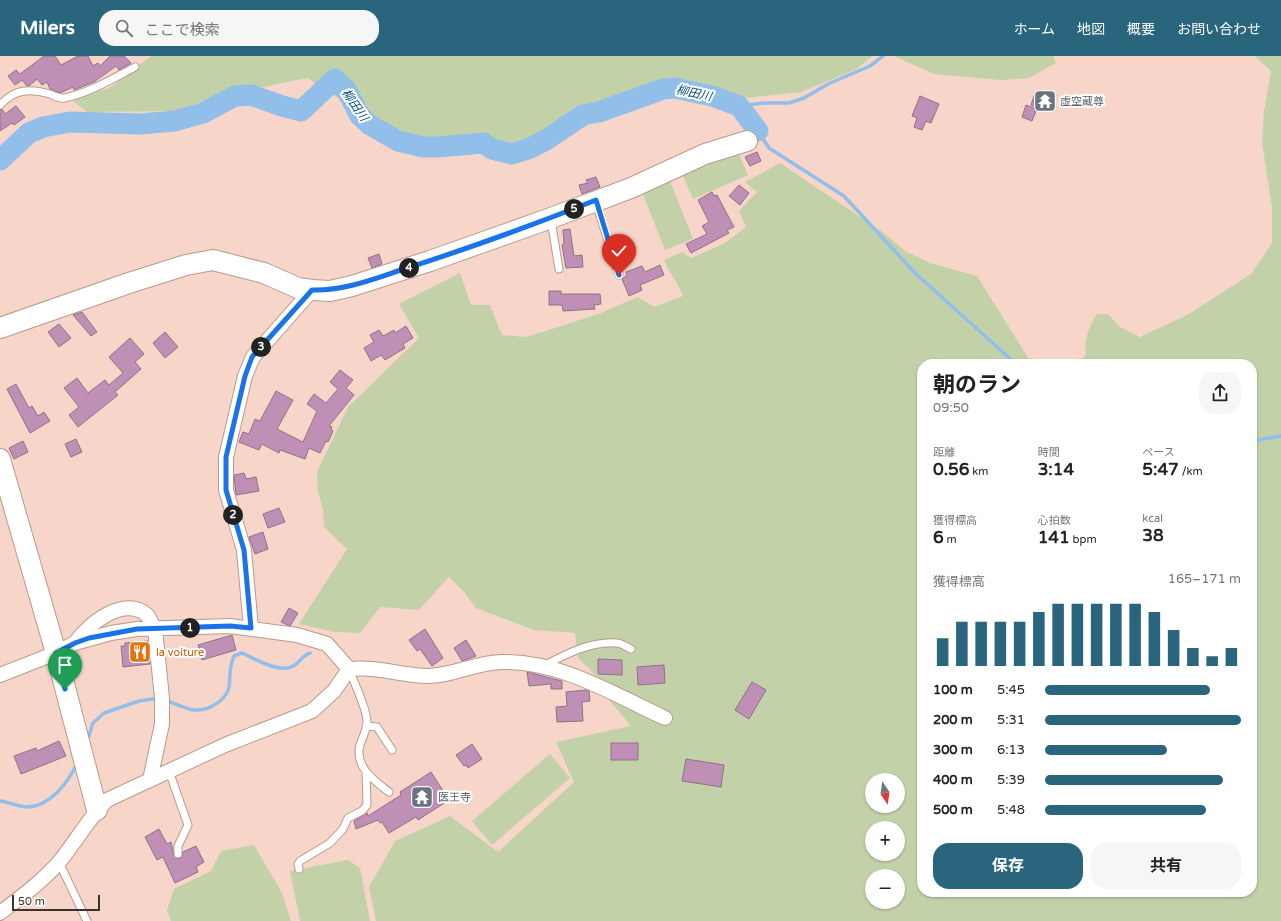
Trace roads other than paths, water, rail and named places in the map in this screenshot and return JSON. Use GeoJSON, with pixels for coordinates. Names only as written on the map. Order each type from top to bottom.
{"type":"FeatureCollection","features":[{"type":"Feature","properties":{"kind":"street"},"geometry":{"type":"LineString","coordinates":[[0,328],[129,283],[186,265],[213,260],[264,273],[298,288],[330,291],[352,286],[430,261],[551,218],[631,188],[705,154],[747,141]]}},
{"type":"Feature","properties":{"kind":"street"},"geometry":{"type":"LineString","coordinates":[[251,628],[244,550],[226,490],[226,457],[245,376],[252,357],[312,290]]}},
{"type":"Feature","properties":{"kind":"street"},"geometry":{"type":"LineString","coordinates":[[0,459],[56,653],[97,810]]}},
{"type":"Feature","properties":{"kind":"street"},"geometry":{"type":"LineString","coordinates":[[75,643],[84,630],[102,616],[126,609],[137,610],[147,615],[155,629],[162,698],[162,724],[150,780]]}},
{"type":"Feature","properties":{"kind":"street"},"geometry":{"type":"LineString","coordinates":[[0,675],[56,653],[75,643],[137,629],[230,626],[297,635],[326,644],[349,669]]}},
{"type":"Feature","properties":{"kind":"street"},"geometry":{"type":"LineString","coordinates":[[0,913],[30,890],[59,862],[97,810],[107,800],[224,745],[312,711],[334,691],[349,669],[367,667],[403,674],[426,676],[502,662],[542,666],[580,678],[665,718]]}},
{"type":"Feature","properties":{"kind":"lane"},"geometry":{"type":"LineString","coordinates":[[0,105],[9,96],[27,90],[48,94],[63,99],[84,91],[135,67]]}},
{"type":"Feature","properties":{"kind":"lane"},"geometry":{"type":"LineString","coordinates":[[596,200],[619,275]]}},
{"type":"Feature","properties":{"kind":"lane"},"geometry":{"type":"LineString","coordinates":[[551,218],[559,269]]}},
{"type":"Feature","properties":{"kind":"lane"},"geometry":{"type":"LineString","coordinates":[[542,666],[570,652],[586,647],[618,643],[631,649]]}},
{"type":"Feature","properties":{"kind":"lane"},"geometry":{"type":"LineString","coordinates":[[349,669],[366,711],[366,726],[359,755],[366,772],[372,779],[389,792]]}},
{"type":"Feature","properties":{"kind":"lane"},"geometry":{"type":"LineString","coordinates":[[366,726],[377,727],[392,750]]}},
{"type":"Feature","properties":{"kind":"lane"},"geometry":{"type":"LineString","coordinates":[[169,771],[188,824],[178,846],[178,854]]}},
{"type":"Feature","properties":{"kind":"lane"},"geometry":{"type":"LineString","coordinates":[[299,869],[298,864],[300,861],[330,843],[343,829],[348,818],[362,811],[367,805],[366,772]]}},
{"type":"Feature","properties":{"kind":"lane"},"geometry":{"type":"LineString","coordinates":[[59,862],[87,921]]}},
{"type":"Feature","properties":{"kind":"waterway"},"geometry":{"type":"LineString","coordinates":[[739,106],[763,103],[789,103],[804,98],[828,84],[870,66],[883,56]]}},
{"type":"Feature","properties":{"kind":"waterway","name":"柳田川"},"geometry":{"type":"LineString","coordinates":[[0,160],[29,133],[43,127],[70,122],[140,124],[175,121],[203,113],[235,96],[251,95],[301,111],[335,79],[347,91],[360,116],[370,125],[398,141],[423,147],[483,143],[492,149],[512,154],[528,149],[546,140],[583,115],[599,112],[663,89],[675,88],[712,96],[739,106],[758,131]]}},
{"type":"Feature","properties":{"kind":"waterway"},"geometry":{"type":"LineString","coordinates":[[758,131],[769,148],[844,196],[915,273],[1010,359]]}},
{"type":"Feature","properties":{"kind":"waterway"},"geometry":{"type":"LineString","coordinates":[[1257,440],[1281,436]]}},
{"type":"Feature","properties":{"kind":"waterway"},"geometry":{"type":"LineString","coordinates":[[165,700],[195,710],[205,709],[216,704],[224,697],[229,687],[231,665],[234,656],[242,653],[268,665],[283,668],[289,668],[295,665],[310,653]]}},
{"type":"Feature","properties":{"kind":"waterway"},"geometry":{"type":"LineString","coordinates":[[87,742],[93,723],[104,713],[139,701],[159,698]]}},
{"type":"Feature","properties":{"kind":"waterway"},"geometry":{"type":"LineString","coordinates":[[0,801],[27,807],[43,803],[51,798],[63,786],[77,764]]}},
{"type":"Feature","properties":{"kind":"place","name":"虚空蔵尊"},"geometry":{"type":"Point","coordinates":[1045,101]}},
{"type":"Feature","properties":{"kind":"place","name":"la voiture"},"geometry":{"type":"Point","coordinates":[140,652]}},
{"type":"Feature","properties":{"kind":"place","name":"医王寺"},"geometry":{"type":"Point","coordinates":[422,797]}}]}
